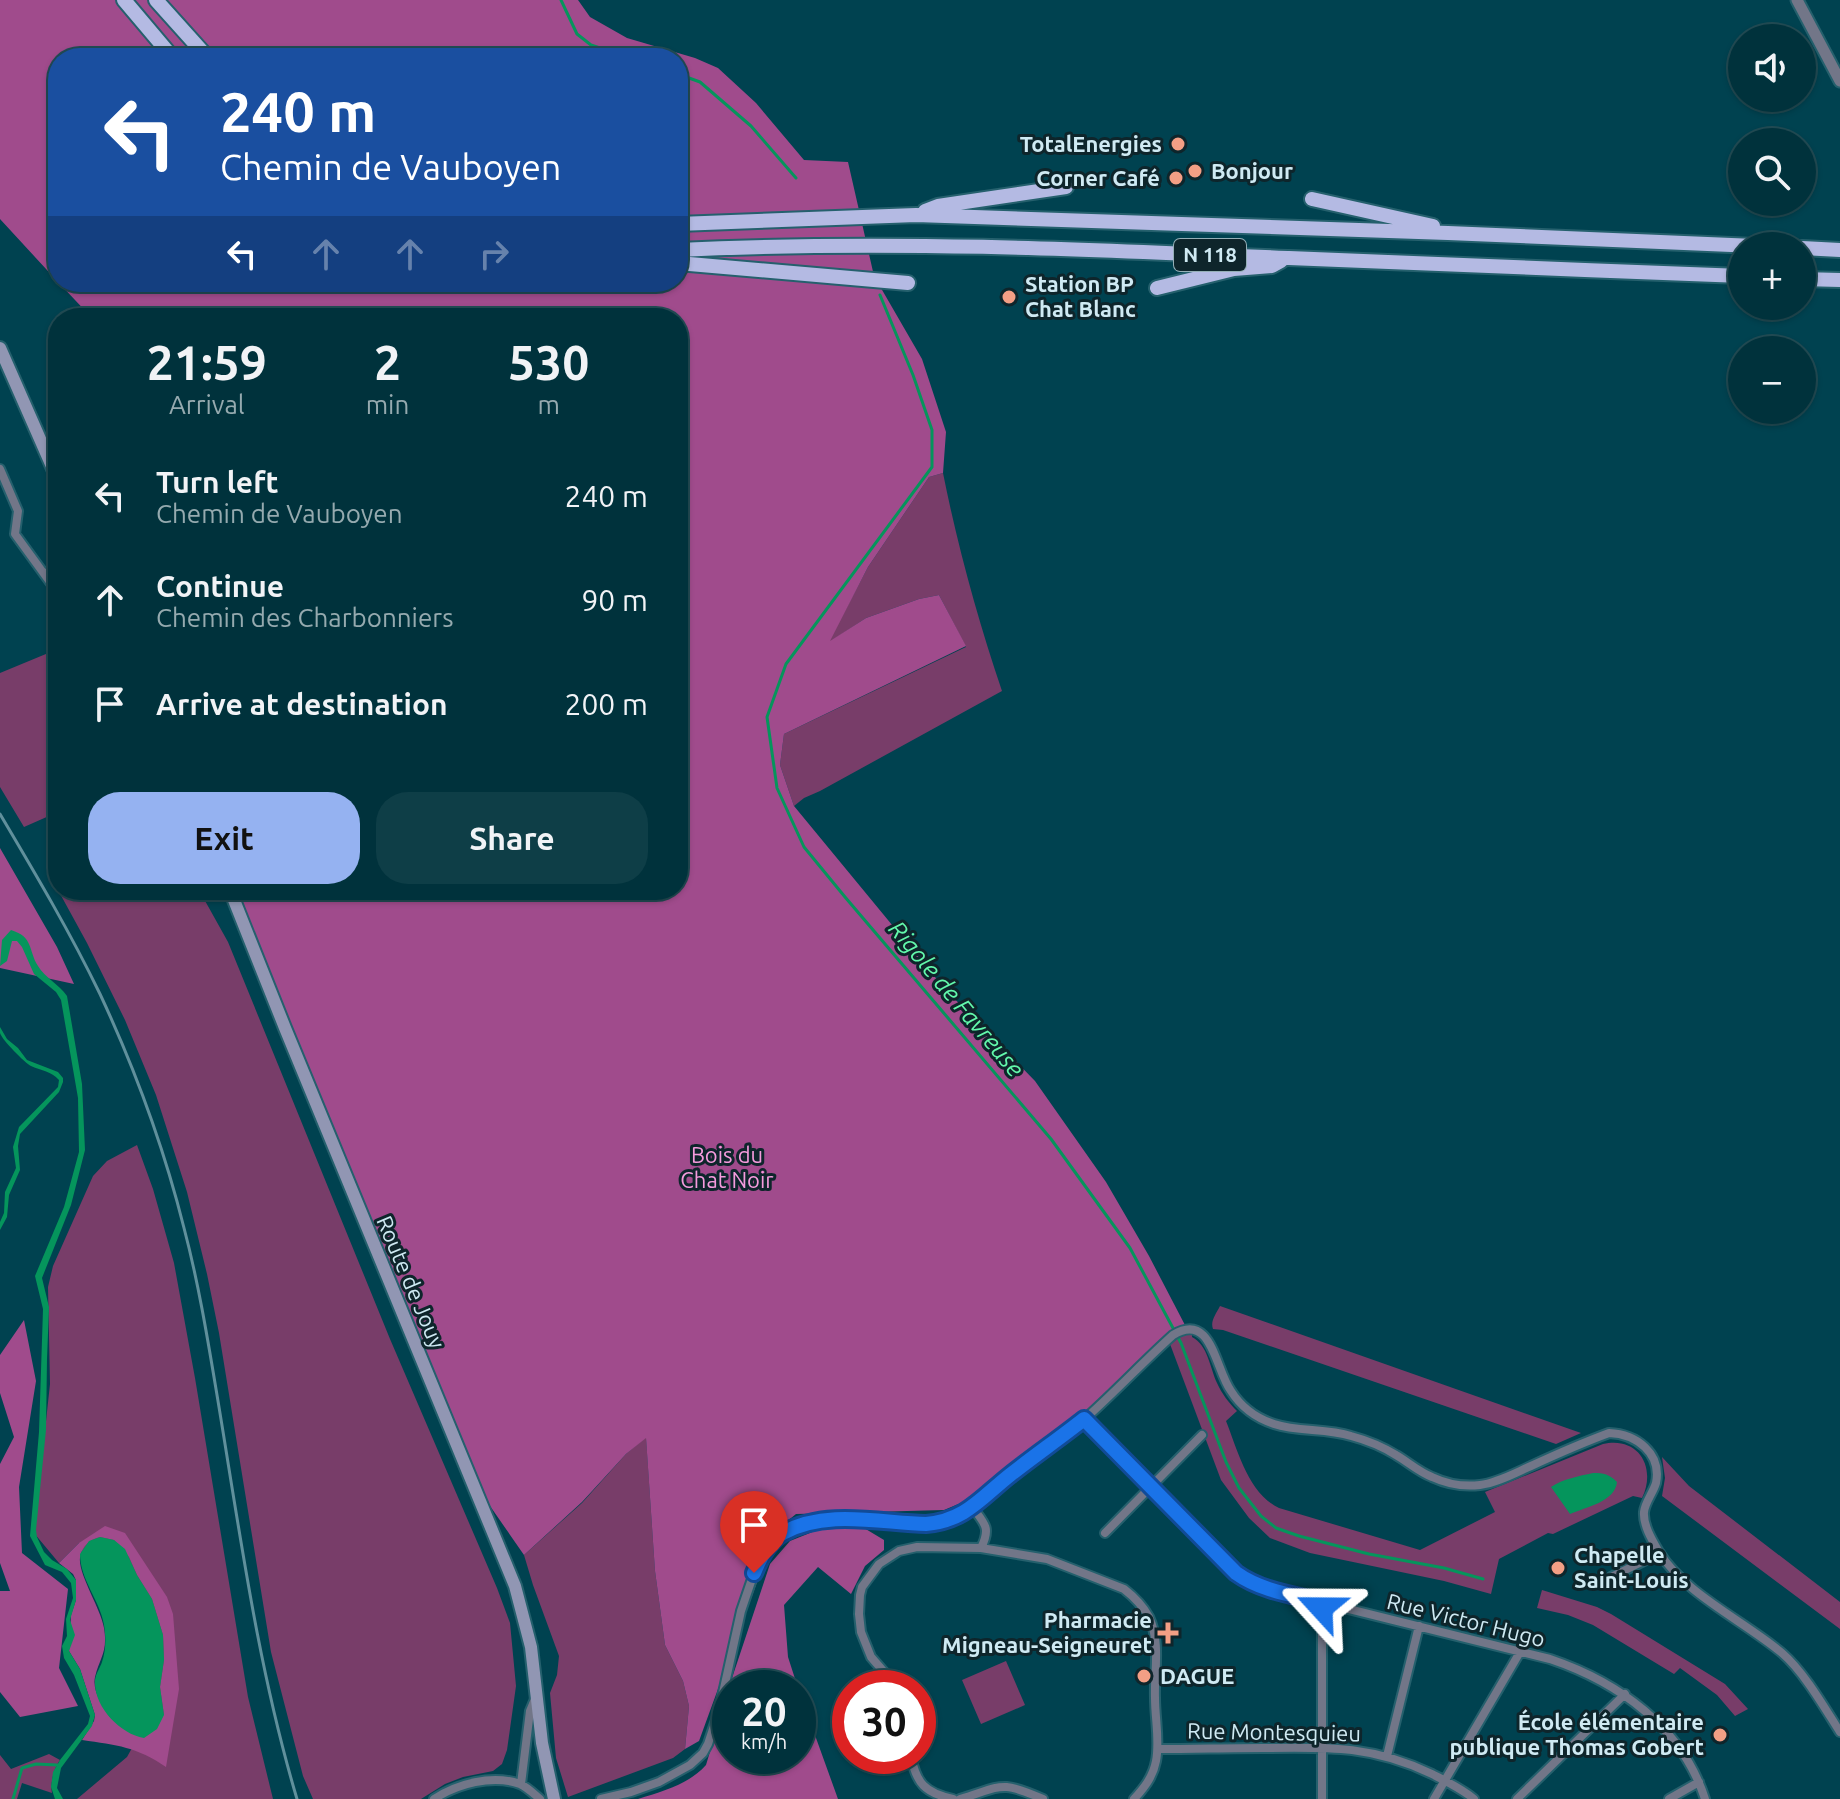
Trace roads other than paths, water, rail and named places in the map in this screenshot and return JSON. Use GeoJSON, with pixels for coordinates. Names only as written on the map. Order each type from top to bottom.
{"type":"FeatureCollection","features":[{"type":"Feature","properties":{"kind":"highway"},"geometry":{"type":"LineString","coordinates":[[124,0],[165,48]]}},
{"type":"Feature","properties":{"kind":"highway"},"geometry":{"type":"LineString","coordinates":[[156,0],[199,48]]}},
{"type":"Feature","properties":{"kind":"highway"},"geometry":{"type":"LineString","coordinates":[[916,215],[938,206],[1066,187]]}},
{"type":"Feature","properties":{"kind":"highway"},"geometry":{"type":"LineString","coordinates":[[1312,199],[1430,225],[1448,233]]}},
{"type":"Feature","properties":{"kind":"highway","name":"N 118"},"geometry":{"type":"LineString","coordinates":[[688,224],[916,215],[1728,245]]}},
{"type":"Feature","properties":{"kind":"highway","name":"N 118"},"geometry":{"type":"LineString","coordinates":[[688,250],[844,245],[1095,249],[1728,275]]}},
{"type":"Feature","properties":{"kind":"highway"},"geometry":{"type":"LineString","coordinates":[[1816,249],[1840,250]]}},
{"type":"Feature","properties":{"kind":"highway"},"geometry":{"type":"LineString","coordinates":[[1157,288],[1234,269],[1272,266],[1286,258]]}},
{"type":"Feature","properties":{"kind":"highway"},"geometry":{"type":"LineString","coordinates":[[688,264],[908,283]]}},
{"type":"Feature","properties":{"kind":"highway"},"geometry":{"type":"LineString","coordinates":[[1816,279],[1840,280]]}},
{"type":"Feature","properties":{"kind":"main road"},"geometry":{"type":"LineString","coordinates":[[0,348],[48,457]]}},
{"type":"Feature","properties":{"kind":"main road","name":"Route de Jouy"},"geometry":{"type":"LineString","coordinates":[[234,900],[515,1586],[531,1647],[544,1754],[554,1799]]}},
{"type":"Feature","properties":{"kind":"street"},"geometry":{"type":"LineString","coordinates":[[1797,0],[1840,81]]}},
{"type":"Feature","properties":{"kind":"street"},"geometry":{"type":"LineString","coordinates":[[0,469],[18,511],[15,534],[48,578]]}},
{"type":"Feature","properties":{"kind":"street"},"geometry":{"type":"LineString","coordinates":[[601,1799],[659,1782],[690,1765],[703,1753],[719,1711],[741,1611],[754,1573],[761,1558],[781,1533],[818,1522],[843,1519],[910,1524],[940,1523],[955,1518],[973,1508],[1084,1419],[1180,1332],[1201,1332],[1208,1339],[1230,1391],[1250,1412],[1274,1424],[1329,1431],[1366,1441],[1447,1483],[1492,1482],[1609,1433],[1629,1435],[1641,1442],[1648,1449],[1656,1469],[1655,1487],[1644,1514],[1660,1553],[1687,1583],[1782,1653],[1810,1687],[1840,1732]]}},
{"type":"Feature","properties":{"kind":"street","name":"Rue Victor Hugo"},"geometry":{"type":"LineString","coordinates":[[1084,1419],[1245,1579],[1264,1588],[1520,1652],[1589,1674],[1625,1694],[1657,1722],[1681,1752],[1705,1799]]}},
{"type":"Feature","properties":{"kind":"street"},"geometry":{"type":"LineString","coordinates":[[1105,1533],[1202,1435]]}},
{"type":"Feature","properties":{"kind":"street"},"geometry":{"type":"LineString","coordinates":[[973,1508],[987,1527],[981,1548]]}},
{"type":"Feature","properties":{"kind":"street"},"geometry":{"type":"LineString","coordinates":[[882,1670],[871,1657],[861,1632],[860,1595],[862,1587],[879,1564],[899,1551],[917,1547],[981,1548],[1047,1559],[1124,1589],[1150,1619],[1156,1654],[1158,1749],[1152,1775],[1134,1799]]}},
{"type":"Feature","properties":{"kind":"street"},"geometry":{"type":"LineString","coordinates":[[1611,1577],[1660,1553]]}},
{"type":"Feature","properties":{"kind":"street"},"geometry":{"type":"LineString","coordinates":[[1322,1602],[1322,1799]]}},
{"type":"Feature","properties":{"kind":"street"},"geometry":{"type":"LineString","coordinates":[[1387,1756],[1419,1626]]}},
{"type":"Feature","properties":{"kind":"street"},"geometry":{"type":"LineString","coordinates":[[1434,1799],[1520,1652]]}},
{"type":"Feature","properties":{"kind":"street"},"geometry":{"type":"LineString","coordinates":[[1517,1799],[1625,1694]]}},
{"type":"Feature","properties":{"kind":"street","name":"Route de Jouy"},"geometry":{"type":"LineString","coordinates":[[521,1784],[530,1711],[536,1695]]}},
{"type":"Feature","properties":{"kind":"street","name":"Rue Montesquieu"},"geometry":{"type":"LineString","coordinates":[[1158,1749],[1355,1749],[1387,1756],[1445,1780],[1474,1799]]}},
{"type":"Feature","properties":{"kind":"street"},"geometry":{"type":"LineString","coordinates":[[915,1774],[931,1792],[953,1799]]}},
{"type":"Feature","properties":{"kind":"street"},"geometry":{"type":"LineString","coordinates":[[434,1799],[471,1782],[521,1784],[540,1799]]}},
{"type":"Feature","properties":{"kind":"street"},"geometry":{"type":"LineString","coordinates":[[1669,1799],[1699,1782]]}},
{"type":"Feature","properties":{"kind":"street"},"geometry":{"type":"LineString","coordinates":[[960,1799],[997,1786],[1019,1788],[1043,1799]]}},
{"type":"Feature","properties":{"kind":"waterway","name":"Rigole de Favreuse"},"geometry":{"type":"LineString","coordinates":[[561,0],[577,34],[600,48]]}},
{"type":"Feature","properties":{"kind":"waterway","name":"Rigole de Favreuse"},"geometry":{"type":"LineString","coordinates":[[688,78],[700,82],[751,126],[796,178]]}},
{"type":"Feature","properties":{"kind":"waterway","name":"Rigole de Favreuse"},"geometry":{"type":"LineString","coordinates":[[880,295],[932,430],[932,467],[786,664],[767,717],[777,788],[804,847],[1051,1139],[1130,1248],[1181,1343],[1226,1462],[1239,1488],[1261,1516],[1276,1528],[1299,1536],[1483,1579]]}},
{"type":"Feature","properties":{"kind":"waterway"},"geometry":{"type":"LineString","coordinates":[[13,1799],[22,1768],[36,1764],[57,1765]]}},
{"type":"Feature","properties":{"kind":"railway"},"geometry":{"type":"LineString","coordinates":[[0,814],[48,897]]}},
{"type":"Feature","properties":{"kind":"railway"},"geometry":{"type":"LineString","coordinates":[[50,900],[100,994],[137,1080],[184,1228],[213,1369],[260,1647],[297,1799]]}},
{"type":"Feature","properties":{"kind":"place","name":"TotalEnergies"},"geometry":{"type":"Point","coordinates":[1178,144]}},
{"type":"Feature","properties":{"kind":"place","name":"Bonjour"},"geometry":{"type":"Point","coordinates":[1195,171]}},
{"type":"Feature","properties":{"kind":"place","name":"Corner Café"},"geometry":{"type":"Point","coordinates":[1176,178]}},
{"type":"Feature","properties":{"kind":"place","name":"Station BP Chat Blanc"},"geometry":{"type":"Point","coordinates":[1009,297]}},
{"type":"Feature","properties":{"kind":"place","name":"Chapelle Saint-Louis"},"geometry":{"type":"Point","coordinates":[1558,1568]}},
{"type":"Feature","properties":{"kind":"place","name":"Pharmacie Migneau-Seigneuret"},"geometry":{"type":"Point","coordinates":[1168,1633]}},
{"type":"Feature","properties":{"kind":"place","name":"DAGUE"},"geometry":{"type":"Point","coordinates":[1144,1676]}},
{"type":"Feature","properties":{"kind":"place","name":"École élémentaire publique Thomas Gobert"},"geometry":{"type":"Point","coordinates":[1720,1735]}},
{"type":"Feature","properties":{"kind":"park label","name":"Bois du Chat Noir"},"geometry":{"type":"Point","coordinates":[727,1168]}}]}
